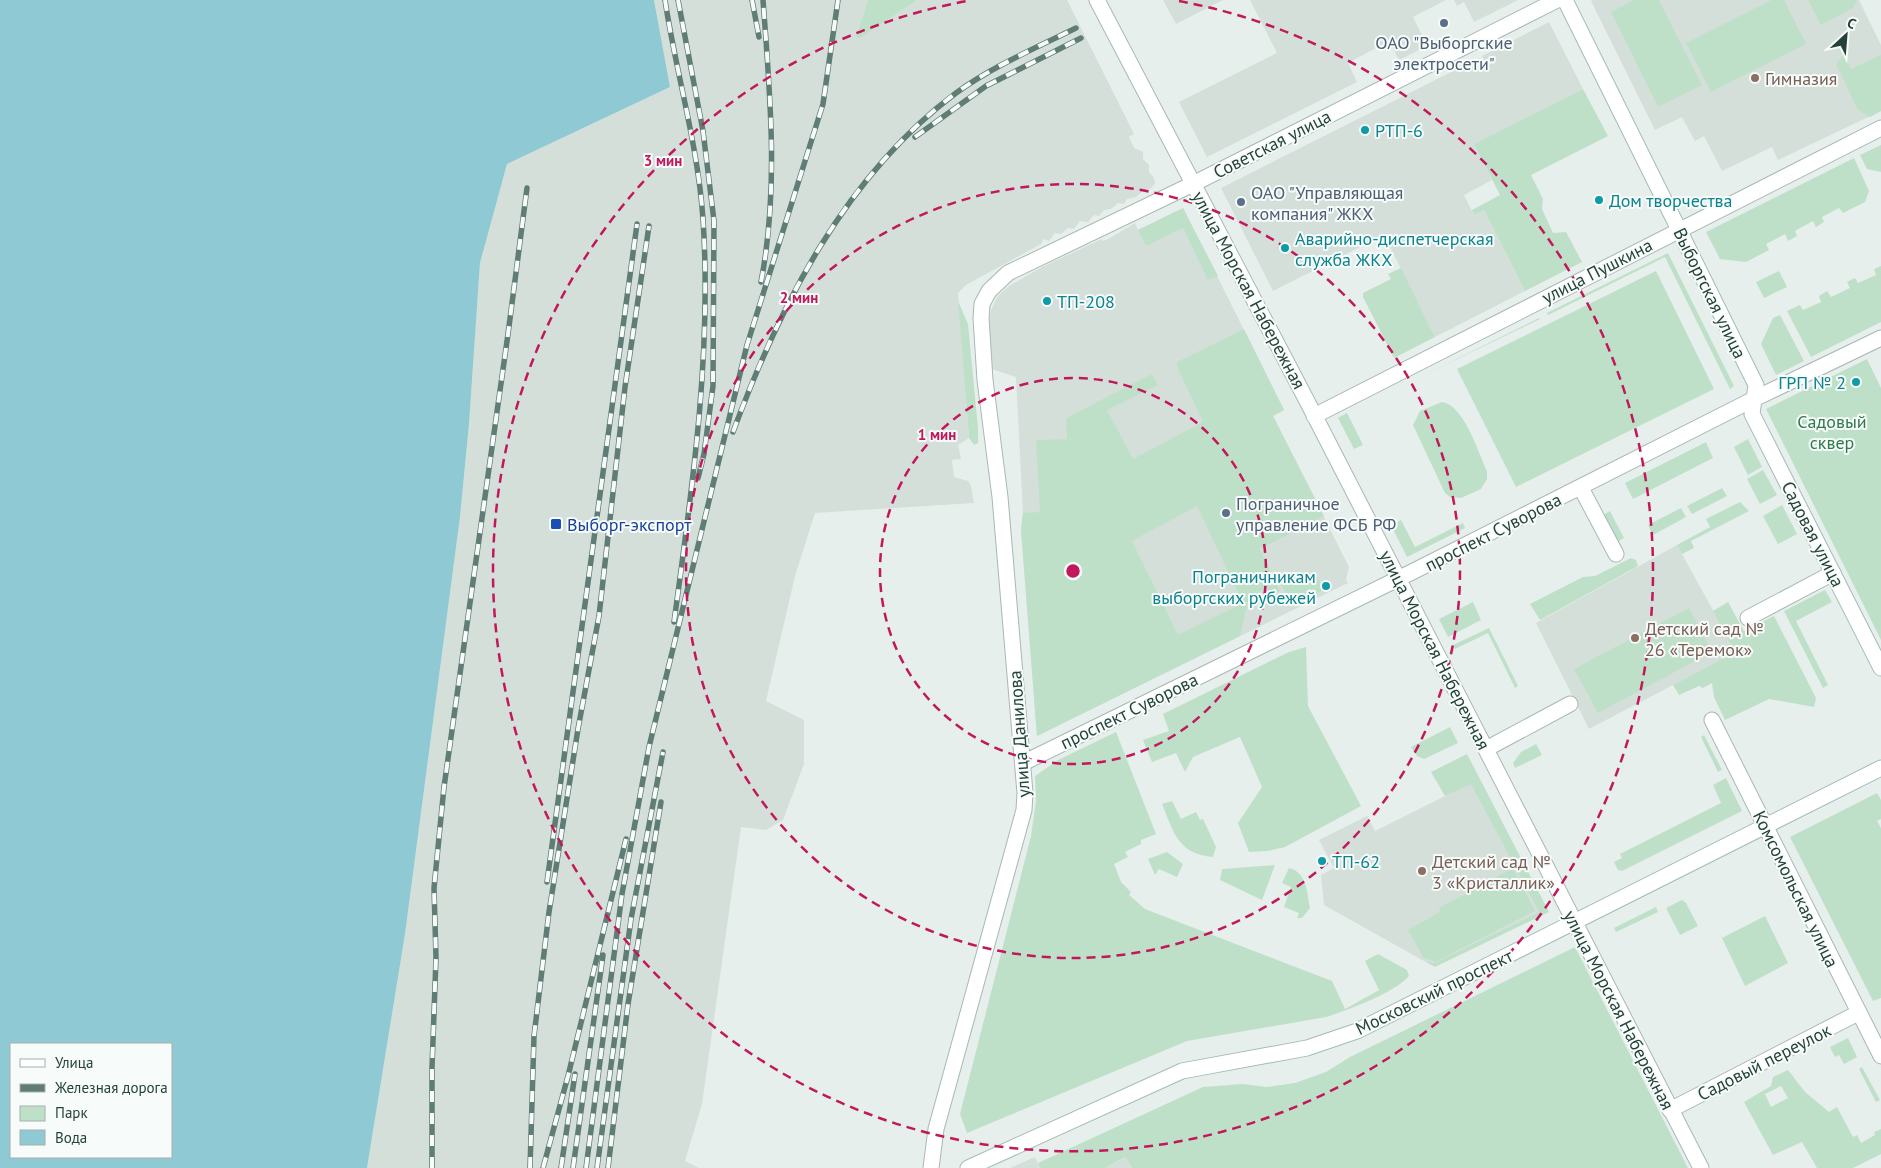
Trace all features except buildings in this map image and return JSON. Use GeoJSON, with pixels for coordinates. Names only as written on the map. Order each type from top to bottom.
{"type":"FeatureCollection","features":[{"type":"Feature","properties":{"kind":"street","name":"улица Морская Набережная"},"geometry":{"type":"LineString","coordinates":[[1097,0],[1486,749],[1700,1168]]}},
{"type":"Feature","properties":{"kind":"street","name":"Советская улица"},"geometry":{"type":"LineString","coordinates":[[989,291],[1008,274],[1193,184],[1558,0]]}},
{"type":"Feature","properties":{"kind":"street","name":"Выборгская улица"},"geometry":{"type":"LineString","coordinates":[[1565,0],[1756,386],[1754,399]]}},
{"type":"Feature","properties":{"kind":"street","name":"улица Пушкина"},"geometry":{"type":"LineString","coordinates":[[1314,416],[1881,128]]}},
{"type":"Feature","properties":{"kind":"street","name":"улица Данилова"},"geometry":{"type":"LineString","coordinates":[[931,1168],[936,1129],[1024,810],[1025,793],[1000,497],[982,350],[982,304],[989,291]]}},
{"type":"Feature","properties":{"kind":"street","name":"проспект Суворова"},"geometry":{"type":"LineString","coordinates":[[1022,763],[1581,488],[1754,399],[1879,343]]}},
{"type":"Feature","properties":{"kind":"street","name":"Садовая улица"},"geometry":{"type":"LineString","coordinates":[[1754,399],[1752,414],[1881,668]]}},
{"type":"Feature","properties":{"kind":"street"},"geometry":{"type":"LineString","coordinates":[[1581,488],[1616,554]]}},
{"type":"Feature","properties":{"kind":"street"},"geometry":{"type":"LineString","coordinates":[[1748,618],[1833,573]]}},
{"type":"Feature","properties":{"kind":"street"},"geometry":{"type":"LineString","coordinates":[[1486,749],[1570,704]]}},
{"type":"Feature","properties":{"kind":"street","name":"Комсомольская улица"},"geometry":{"type":"LineString","coordinates":[[1712,720],[1858,1014],[1881,1056]]}},
{"type":"Feature","properties":{"kind":"street","name":"Московский проспект"},"geometry":{"type":"LineString","coordinates":[[968,1168],[1182,1071],[1307,1048],[1357,1031],[1881,768]]}},
{"type":"Feature","properties":{"kind":"street","name":"Садовый переулок"},"geometry":{"type":"LineString","coordinates":[[1670,1110],[1858,1014]]}},
{"type":"Feature","properties":{"kind":"shaded area"},"geometry":{"type":"Polygon","coordinates":[[[654,0],[868,0],[857,36],[917,0],[1067,0],[1134,134],[1129,137],[1134,148],[1143,152],[1143,159],[1149,165],[1149,172],[1154,178],[1155,184],[1148,191],[1144,190],[1136,197],[1127,199],[1124,204],[1118,203],[1111,209],[1104,210],[1099,216],[1094,215],[1088,222],[1080,221],[1074,229],[1068,228],[1061,234],[1055,233],[1049,241],[1044,239],[1041,244],[966,285],[958,293],[969,438],[958,445],[961,459],[952,460],[954,477],[968,481],[971,486],[974,503],[815,513],[795,576],[766,701],[804,720],[804,764],[783,820],[766,830],[741,827],[702,1104],[685,1161],[699,1168],[367,1168],[405,934],[460,517],[469,424],[480,263],[507,164],[670,87],[654,0]]]}},
{"type":"Feature","properties":{"kind":"shaded area"},"geometry":{"type":"Polygon","coordinates":[[[1163,0],[1223,0],[1176,24],[1163,0]]]}},
{"type":"Feature","properties":{"kind":"shaded area"},"geometry":{"type":"Polygon","coordinates":[[[1250,0],[1446,0],[1413,17],[1427,46],[1399,60],[1389,41],[1348,63],[1357,82],[1207,157],[1179,102],[1277,53],[1250,0]]]}},
{"type":"Feature","properties":{"kind":"shaded area"},"geometry":{"type":"Polygon","coordinates":[[[1454,0],[1518,0],[1474,22],[1464,2],[1457,6],[1454,0]]]}},
{"type":"Feature","properties":{"kind":"shaded area","name":"Гимназия"},"geometry":{"type":"Polygon","coordinates":[[[1859,0],[1881,45],[1881,111],[1778,160],[1772,147],[1722,171],[1704,136],[1695,141],[1682,117],[1655,130],[1591,1],[1859,0]]]}},
{"type":"Feature","properties":{"kind":"shaded area"},"geometry":{"type":"Polygon","coordinates":[[[1549,22],[1583,89],[1474,144],[1492,180],[1464,195],[1474,215],[1484,210],[1525,291],[1435,337],[1384,235],[1273,291],[1221,188],[1479,58],[1485,68],[1488,66],[1482,56],[1549,22]]]}},
{"type":"Feature","properties":{"kind":"shaded area"},"geometry":{"type":"Polygon","coordinates":[[[1183,208],[1284,410],[1273,416],[1349,567],[1346,580],[1348,583],[1037,736],[1021,530],[1023,513],[1016,377],[992,369],[987,341],[990,313],[997,297],[1009,286],[1042,267],[1102,239],[1103,241],[1110,238],[1135,223],[1138,230],[1183,208]]]}},
{"type":"Feature","properties":{"kind":"shaded area","name":"Детский сад № 26 «Теремок»"},"geometry":{"type":"Polygon","coordinates":[[[1677,545],[1736,652],[1589,729],[1536,623],[1677,545]]]}},
{"type":"Feature","properties":{"kind":"shaded area","name":"Детский сад № 3 «Кристаллик»"},"geometry":{"type":"Polygon","coordinates":[[[1471,783],[1539,912],[1434,963],[1424,961],[1324,905],[1321,875],[1334,868],[1319,840],[1367,816],[1375,831],[1471,783]]]}},
{"type":"Feature","properties":{"kind":"shaded area"},"geometry":{"type":"Polygon","coordinates":[[[1035,1157],[1040,1168],[1010,1168],[1035,1157]]]}},
{"type":"Feature","properties":{"kind":"shaded area"},"geometry":{"type":"Polygon","coordinates":[[[1127,1157],[1132,1168],[1105,1168],[1127,1157]]]}},
{"type":"Feature","properties":{"kind":"green space"},"geometry":{"type":"Polygon","coordinates":[[[868,0],[917,0],[860,38],[856,37],[868,0]]]}},
{"type":"Feature","properties":{"kind":"green space"},"geometry":{"type":"Polygon","coordinates":[[[1634,0],[1659,0],[1702,85],[1658,107],[1611,12],[1634,0]]]}},
{"type":"Feature","properties":{"kind":"green space"},"geometry":{"type":"Polygon","coordinates":[[[1771,0],[1784,0],[1806,44],[1711,92],[1686,43],[1771,0]]]}},
{"type":"Feature","properties":{"kind":"green space"},"geometry":{"type":"Polygon","coordinates":[[[1808,0],[1857,0],[1853,8],[1821,25],[1808,0]]]}},
{"type":"Feature","properties":{"kind":"green space"},"geometry":{"type":"Polygon","coordinates":[[[1844,54],[1851,69],[1881,55],[1881,111],[1870,117],[1858,110],[1836,64],[1844,54]]]}},
{"type":"Feature","properties":{"kind":"green space"},"geometry":{"type":"Polygon","coordinates":[[[1583,89],[1608,136],[1531,175],[1543,199],[1542,209],[1553,233],[1566,232],[1582,262],[1525,291],[1484,210],[1474,215],[1472,210],[1500,195],[1474,144],[1583,89]]]}},
{"type":"Feature","properties":{"kind":"green space"},"geometry":{"type":"Polygon","coordinates":[[[1881,145],[1881,172],[1867,169],[1860,155],[1881,145]]]}},
{"type":"Feature","properties":{"kind":"green space"},"geometry":{"type":"Polygon","coordinates":[[[1854,158],[1869,191],[1865,202],[1843,213],[1839,208],[1822,217],[1824,222],[1816,227],[1813,221],[1795,231],[1797,236],[1788,241],[1785,234],[1766,244],[1769,250],[1746,262],[1720,259],[1706,232],[1854,158]]]}},
{"type":"Feature","properties":{"kind":"green space"},"geometry":{"type":"Polygon","coordinates":[[[1183,208],[1218,276],[1208,280],[1183,228],[1146,246],[1138,230],[1183,208]]]}},
{"type":"Feature","properties":{"kind":"green space"},"geometry":{"type":"Polygon","coordinates":[[[1668,253],[1734,386],[1730,389],[1665,257],[1548,315],[1547,313],[1668,253]]]}},
{"type":"Feature","properties":{"kind":"green space"},"geometry":{"type":"Polygon","coordinates":[[[1881,266],[1881,322],[1811,357],[1787,311],[1800,305],[1803,310],[1821,302],[1819,296],[1827,291],[1831,297],[1850,288],[1847,282],[1855,278],[1858,283],[1876,275],[1874,269],[1881,266]]]}},
{"type":"Feature","properties":{"kind":"green space"},"geometry":{"type":"Polygon","coordinates":[[[1401,268],[1435,337],[1394,358],[1363,297],[1363,293],[1391,279],[1388,274],[1401,268]]]}},
{"type":"Feature","properties":{"kind":"green space"},"geometry":{"type":"Polygon","coordinates":[[[1656,271],[1714,389],[1516,487],[1457,369],[1656,271]]]}},
{"type":"Feature","properties":{"kind":"green space"},"geometry":{"type":"Polygon","coordinates":[[[1779,271],[1787,287],[1764,298],[1756,282],[1779,271]]]}},
{"type":"Feature","properties":{"kind":"green space"},"geometry":{"type":"Polygon","coordinates":[[[958,301],[968,324],[978,428],[978,443],[974,445],[969,438],[958,301]]]}},
{"type":"Feature","properties":{"kind":"green space"},"geometry":{"type":"Polygon","coordinates":[[[1780,315],[1804,361],[1776,375],[1761,344],[1773,318],[1780,315]]]}},
{"type":"Feature","properties":{"kind":"green space"},"geometry":{"type":"Polygon","coordinates":[[[1539,318],[1540,319],[1424,375],[1539,318]]]}},
{"type":"Feature","properties":{"kind":"green space"},"geometry":{"type":"Polygon","coordinates":[[[1244,329],[1284,410],[1273,416],[1324,516],[1260,549],[1280,591],[1271,596],[1267,588],[1249,597],[1240,636],[1037,736],[1021,530],[1023,513],[1040,512],[1036,440],[1067,439],[1066,418],[1152,374],[1158,385],[1107,410],[1133,459],[1203,422],[1178,369],[1177,362],[1244,329]],[[1197,506],[1132,541],[1178,635],[1243,603],[1197,506]]]}},
{"type":"Feature","properties":{"kind":"green space","name":"Садовый сквер"},"geometry":{"type":"Polygon","coordinates":[[[1867,359],[1881,388],[1881,640],[1766,409],[1867,359]]]}},
{"type":"Feature","properties":{"kind":"green space"},"geometry":{"type":"Polygon","coordinates":[[[1442,402],[1450,405],[1464,420],[1487,471],[1487,479],[1481,489],[1461,498],[1450,497],[1445,493],[1413,425],[1420,411],[1442,402]]]}},
{"type":"Feature","properties":{"kind":"green space"},"geometry":{"type":"Polygon","coordinates":[[[1347,413],[1363,445],[1354,449],[1338,418],[1347,413]]]}},
{"type":"Feature","properties":{"kind":"green space"},"geometry":{"type":"Polygon","coordinates":[[[1748,439],[1762,467],[1748,475],[1734,447],[1748,439]]]}},
{"type":"Feature","properties":{"kind":"green space"},"geometry":{"type":"Polygon","coordinates":[[[1706,442],[1713,458],[1633,499],[1625,483],[1706,442]]]}},
{"type":"Feature","properties":{"kind":"green space"},"geometry":{"type":"Polygon","coordinates":[[[1763,470],[1777,495],[1760,504],[1747,479],[1763,470]]]}},
{"type":"Feature","properties":{"kind":"green space"},"geometry":{"type":"Polygon","coordinates":[[[1722,488],[1727,496],[1692,514],[1687,506],[1722,488]]]}},
{"type":"Feature","properties":{"kind":"green space"},"geometry":{"type":"Polygon","coordinates":[[[1740,502],[1749,511],[1691,541],[1694,548],[1682,554],[1677,545],[1710,527],[1706,519],[1740,502]]]}},
{"type":"Feature","properties":{"kind":"green space"},"geometry":{"type":"Polygon","coordinates":[[[1782,505],[1797,534],[1778,544],[1763,516],[1782,505]]]}},
{"type":"Feature","properties":{"kind":"green space"},"geometry":{"type":"Polygon","coordinates":[[[1681,508],[1686,517],[1653,535],[1648,525],[1681,508]]]}},
{"type":"Feature","properties":{"kind":"green space"},"geometry":{"type":"Polygon","coordinates":[[[1610,511],[1624,538],[1617,542],[1603,515],[1610,511]]]}},
{"type":"Feature","properties":{"kind":"green space"},"geometry":{"type":"Polygon","coordinates":[[[1401,520],[1415,547],[1463,523],[1465,528],[1407,557],[1391,525],[1401,520]]]}},
{"type":"Feature","properties":{"kind":"green space"},"geometry":{"type":"Polygon","coordinates":[[[1631,558],[1636,560],[1638,566],[1540,620],[1530,604],[1583,577],[1595,576],[1631,558]]]}},
{"type":"Feature","properties":{"kind":"green space"},"geometry":{"type":"Polygon","coordinates":[[[1316,576],[1324,590],[1291,605],[1281,584],[1316,576]]]}},
{"type":"Feature","properties":{"kind":"green space"},"geometry":{"type":"Polygon","coordinates":[[[1825,590],[1832,602],[1796,621],[1828,685],[1823,688],[1784,611],[1825,590]]]}},
{"type":"Feature","properties":{"kind":"green space"},"geometry":{"type":"Polygon","coordinates":[[[1473,602],[1481,620],[1448,637],[1439,619],[1473,602]]]}},
{"type":"Feature","properties":{"kind":"green space"},"geometry":{"type":"Polygon","coordinates":[[[1728,602],[1744,631],[1774,616],[1816,698],[1814,707],[1769,699],[1725,720],[1714,697],[1712,683],[1703,688],[1699,686],[1679,695],[1673,685],[1735,652],[1713,611],[1728,602]]]}},
{"type":"Feature","properties":{"kind":"green space"},"geometry":{"type":"Polygon","coordinates":[[[1689,608],[1712,652],[1598,713],[1574,669],[1689,608]]]}},
{"type":"Feature","properties":{"kind":"green space"},"geometry":{"type":"Polygon","coordinates":[[[1489,628],[1518,686],[1515,688],[1488,633],[1455,649],[1453,645],[1489,628]]]}},
{"type":"Feature","properties":{"kind":"green space"},"geometry":{"type":"Polygon","coordinates":[[[1306,647],[1308,706],[1361,806],[1285,847],[1268,851],[1249,852],[1238,823],[1262,787],[1240,737],[1193,757],[1185,772],[1176,753],[1152,762],[1143,740],[1169,731],[1163,714],[1289,652],[1306,647]]]}},
{"type":"Feature","properties":{"kind":"green space"},"geometry":{"type":"Polygon","coordinates":[[[1450,727],[1458,743],[1424,759],[1417,756],[1411,747],[1450,727]]]}},
{"type":"Feature","properties":{"kind":"green space"},"geometry":{"type":"Polygon","coordinates":[[[1116,732],[1156,834],[1141,840],[1141,844],[1125,852],[1128,857],[1114,864],[1121,882],[1131,892],[1129,895],[1145,909],[1332,981],[1345,1009],[1379,990],[1365,961],[1378,954],[1407,970],[1409,976],[1393,988],[1358,1006],[1326,1017],[1187,1041],[967,1133],[960,1114],[1031,836],[1036,801],[1035,776],[1058,760],[1116,732]]]}},
{"type":"Feature","properties":{"kind":"green space"},"geometry":{"type":"Polygon","coordinates":[[[1704,735],[1722,770],[1718,772],[1701,737],[1704,735]]]}},
{"type":"Feature","properties":{"kind":"green space"},"geometry":{"type":"Polygon","coordinates":[[[1536,744],[1542,755],[1515,768],[1513,763],[1521,752],[1536,744]]]}},
{"type":"Feature","properties":{"kind":"green space"},"geometry":{"type":"Polygon","coordinates":[[[1467,754],[1549,912],[1435,967],[1424,961],[1434,963],[1539,912],[1471,784],[1445,796],[1431,772],[1467,754]]]}},
{"type":"Feature","properties":{"kind":"green space"},"geometry":{"type":"Polygon","coordinates":[[[1726,778],[1742,811],[1622,871],[1618,870],[1614,862],[1622,858],[1620,854],[1721,803],[1713,785],[1726,778]]]}},
{"type":"Feature","properties":{"kind":"green space"},"geometry":{"type":"Polygon","coordinates":[[[1877,793],[1881,800],[1881,819],[1877,821],[1881,828],[1881,998],[1873,1001],[1790,837],[1877,793]]]}},
{"type":"Feature","properties":{"kind":"green space"},"geometry":{"type":"Polygon","coordinates":[[[1172,801],[1181,819],[1196,812],[1200,820],[1203,819],[1216,847],[1213,857],[1192,852],[1179,840],[1174,833],[1162,804],[1172,801]]]}},
{"type":"Feature","properties":{"kind":"green space"},"geometry":{"type":"Polygon","coordinates":[[[1167,852],[1183,864],[1177,877],[1159,869],[1155,875],[1148,859],[1167,852]]]}},
{"type":"Feature","properties":{"kind":"green space"},"geometry":{"type":"Polygon","coordinates":[[[1275,865],[1262,900],[1220,880],[1222,869],[1275,865]]]}},
{"type":"Feature","properties":{"kind":"green space"},"geometry":{"type":"Polygon","coordinates":[[[1289,868],[1295,870],[1303,878],[1307,890],[1310,908],[1302,918],[1297,918],[1299,913],[1284,907],[1291,887],[1282,883],[1289,868]]]}},
{"type":"Feature","properties":{"kind":"green space"},"geometry":{"type":"Polygon","coordinates":[[[1513,868],[1535,911],[1435,962],[1423,957],[1408,930],[1440,912],[1439,908],[1513,868]]]}},
{"type":"Feature","properties":{"kind":"green space"},"geometry":{"type":"Polygon","coordinates":[[[1682,900],[1686,903],[1698,926],[1680,935],[1666,908],[1682,900]]]}},
{"type":"Feature","properties":{"kind":"green space"},"geometry":{"type":"Polygon","coordinates":[[[1656,907],[1658,912],[1616,932],[1614,928],[1656,907]]]}},
{"type":"Feature","properties":{"kind":"green space"},"geometry":{"type":"Polygon","coordinates":[[[1765,916],[1788,963],[1745,986],[1722,938],[1765,916]]]}},
{"type":"Feature","properties":{"kind":"green space"},"geometry":{"type":"Polygon","coordinates":[[[1575,947],[1688,1168],[1132,1168],[1126,1157],[1105,1168],[1040,1168],[1038,1163],[1203,1087],[1243,1084],[1266,1087],[1295,1083],[1326,1072],[1350,1057],[1575,947]]]}},
{"type":"Feature","properties":{"kind":"green space"},"geometry":{"type":"Polygon","coordinates":[[[1848,1038],[1857,1057],[1844,1064],[1839,1055],[1835,1057],[1830,1047],[1848,1038]]]}},
{"type":"Feature","properties":{"kind":"green space"},"geometry":{"type":"Polygon","coordinates":[[[1862,1067],[1880,1100],[1876,1102],[1859,1069],[1862,1067]]]}},
{"type":"Feature","properties":{"kind":"green space"},"geometry":{"type":"Polygon","coordinates":[[[1788,1070],[1805,1092],[1829,1112],[1837,1107],[1853,1137],[1857,1135],[1861,1143],[1875,1135],[1874,1132],[1881,1129],[1881,1154],[1853,1168],[1817,1168],[1802,1142],[1773,1155],[1744,1102],[1771,1086],[1773,1077],[1788,1070]],[[1781,1086],[1765,1094],[1771,1107],[1788,1098],[1781,1086]]]}},
{"type":"Feature","properties":{"kind":"water"},"geometry":{"type":"Polygon","coordinates":[[[0,0],[654,0],[670,87],[507,164],[480,263],[469,424],[460,517],[405,934],[367,1168],[0,1168],[0,0]]]}},
{"type":"Feature","properties":{"kind":"railway"},"geometry":{"type":"LineString","coordinates":[[665,0],[692,136],[703,219],[705,269],[703,371],[699,421],[674,622]]}},
{"type":"Feature","properties":{"kind":"railway"},"geometry":{"type":"LineString","coordinates":[[678,0],[703,131],[714,221],[713,386],[704,454],[698,478]]}},
{"type":"Feature","properties":{"kind":"railway"},"geometry":{"type":"LineString","coordinates":[[752,0],[759,37]]}},
{"type":"Feature","properties":{"kind":"railway"},"geometry":{"type":"LineString","coordinates":[[761,282],[767,247],[771,177],[770,106],[763,0]]}},
{"type":"Feature","properties":{"kind":"railway"},"geometry":{"type":"LineString","coordinates":[[586,1168],[622,894],[649,747],[747,345],[823,104],[838,0]]}},
{"type":"Feature","properties":{"kind":"railway"},"geometry":{"type":"LineString","coordinates":[[733,432],[772,337],[795,291],[820,246],[849,203],[881,163],[916,126],[970,83],[1030,50],[1076,28]]}},
{"type":"Feature","properties":{"kind":"railway"},"geometry":{"type":"LineString","coordinates":[[915,137],[986,86],[1081,38]]}},
{"type":"Feature","properties":{"kind":"railway"},"geometry":{"type":"LineString","coordinates":[[432,1168],[432,1068],[436,958],[434,888],[444,787],[527,188]]}},
{"type":"Feature","properties":{"kind":"railway"},"geometry":{"type":"LineString","coordinates":[[547,882],[637,224]]}},
{"type":"Feature","properties":{"kind":"railway"},"geometry":{"type":"LineString","coordinates":[[530,1168],[534,1036],[549,912],[578,729],[599,616],[625,387],[649,226]]}},
{"type":"Feature","properties":{"kind":"railway"},"geometry":{"type":"LineString","coordinates":[[597,1168],[631,919],[663,752]]}},
{"type":"Feature","properties":{"kind":"railway"},"geometry":{"type":"LineString","coordinates":[[608,1168],[628,1004],[661,802]]}},
{"type":"Feature","properties":{"kind":"railway"},"geometry":{"type":"LineString","coordinates":[[543,1168],[568,1076],[626,839]]}},
{"type":"Feature","properties":{"kind":"railway"},"geometry":{"type":"LineString","coordinates":[[573,1168],[603,955]]}},
{"type":"Feature","properties":{"kind":"railway"},"geometry":{"type":"LineString","coordinates":[[561,1168],[575,1074]]}},
{"type":"Feature","properties":{"kind":"place","name":"ОАО \"Выборгские электросети\""},"geometry":{"type":"Point","coordinates":[1444,23]}},
{"type":"Feature","properties":{"kind":"place","name":"Гимназия"},"geometry":{"type":"Point","coordinates":[1755,78]}},
{"type":"Feature","properties":{"kind":"place","name":"РТП-6"},"geometry":{"type":"Point","coordinates":[1365,130]}},
{"type":"Feature","properties":{"kind":"place","name":"Дом творчества"},"geometry":{"type":"Point","coordinates":[1599,200]}},
{"type":"Feature","properties":{"kind":"place","name":"ОАО \"Управляющая компания\" ЖКХ"},"geometry":{"type":"Point","coordinates":[1241,202]}},
{"type":"Feature","properties":{"kind":"place","name":"Аварийно-диспетчерская служба ЖКХ"},"geometry":{"type":"Point","coordinates":[1285,248]}},
{"type":"Feature","properties":{"kind":"place","name":"ТП-208"},"geometry":{"type":"Point","coordinates":[1047,301]}},
{"type":"Feature","properties":{"kind":"place","name":"ГРП № 2"},"geometry":{"type":"Point","coordinates":[1856,382]}},
{"type":"Feature","properties":{"kind":"place","name":"Пограничное управление ФСБ РФ"},"geometry":{"type":"Point","coordinates":[1226,513]}},
{"type":"Feature","properties":{"kind":"place","name":"Выборг-экспорт"},"geometry":{"type":"Point","coordinates":[556,524]}},
{"type":"Feature","properties":{"kind":"place","name":"Пограничникам выборгских рубежей"},"geometry":{"type":"Point","coordinates":[1326,586]}},
{"type":"Feature","properties":{"kind":"place","name":"Детский сад № 26 «Теремок»"},"geometry":{"type":"Point","coordinates":[1635,638]}},
{"type":"Feature","properties":{"kind":"place","name":"ТП-62"},"geometry":{"type":"Point","coordinates":[1322,861]}},
{"type":"Feature","properties":{"kind":"place","name":"Детский сад № 3 «Кристаллик»"},"geometry":{"type":"Point","coordinates":[1422,871]}}]}
